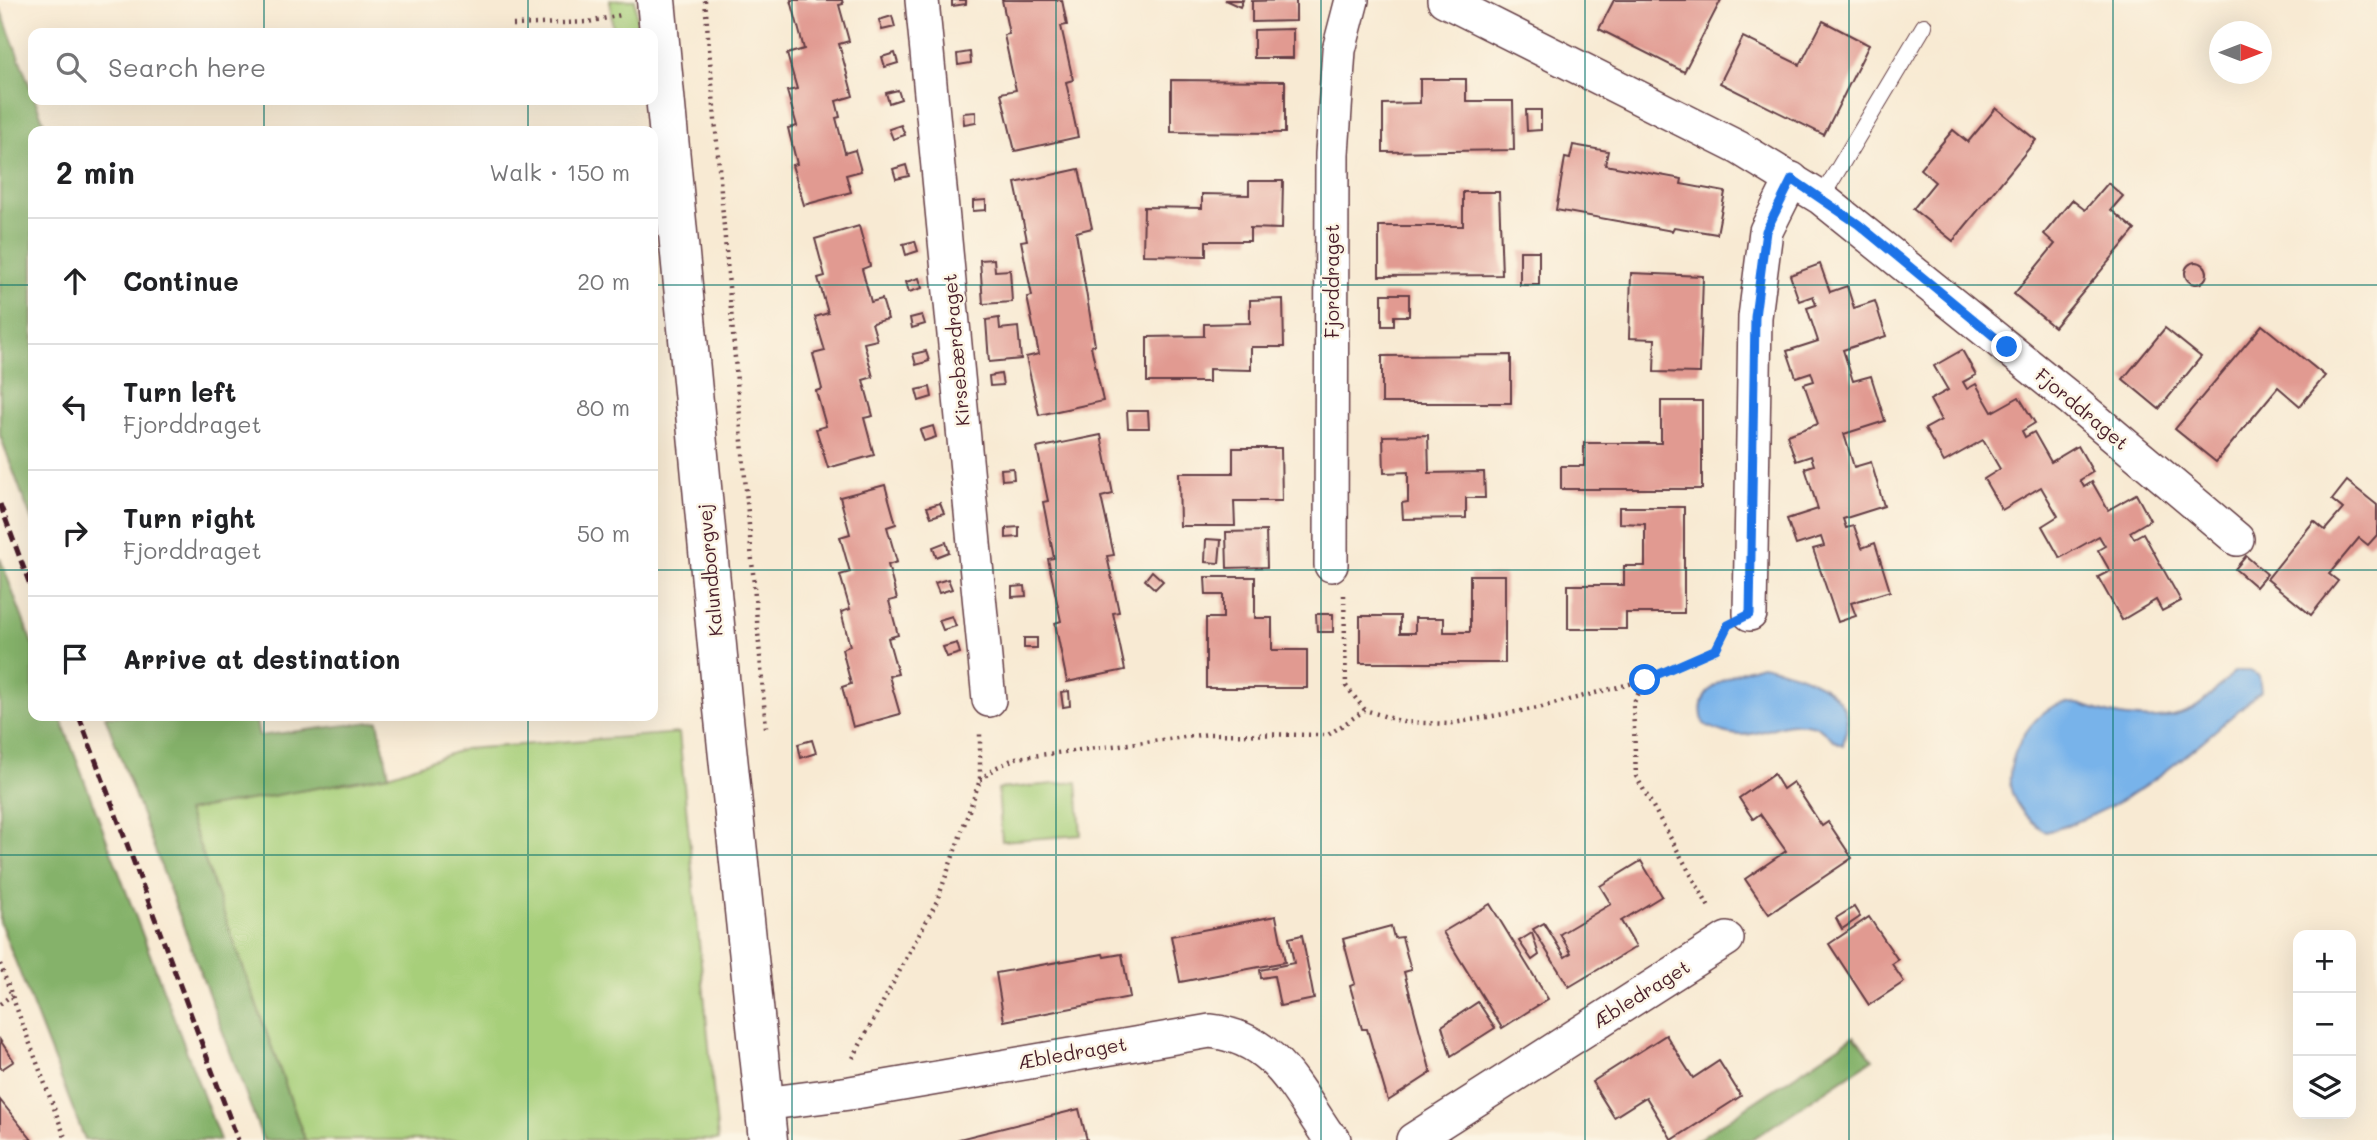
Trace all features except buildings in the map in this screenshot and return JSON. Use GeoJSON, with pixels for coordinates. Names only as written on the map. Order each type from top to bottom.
{"type":"FeatureCollection","features":[{"type":"Feature","properties":{"kind":"street","name":"Kirsebærdraget"},"geometry":{"type":"LineString","coordinates":[[922,0],[989,700]]}},
{"type":"Feature","properties":{"kind":"street","name":"Fjorddraget"},"geometry":{"type":"LineString","coordinates":[[1331,565],[1332,154],[1339,50],[1352,0]]}},
{"type":"Feature","properties":{"kind":"street","name":"Fjorddraget"},"geometry":{"type":"LineString","coordinates":[[1444,0],[1727,142],[1821,198],[1858,224],[2073,400],[2236,539]]}},
{"type":"Feature","properties":{"kind":"street","name":"Kalundborgvej"},"geometry":{"type":"LineString","coordinates":[[656,4],[766,1122]]}},
{"type":"Feature","properties":{"kind":"street"},"geometry":{"type":"LineString","coordinates":[[1750,614],[1755,317],[1766,231],[1792,179]]}},
{"type":"Feature","properties":{"kind":"street","name":"Æbledraget"},"geometry":{"type":"LineString","coordinates":[[1413,1140],[1727,939]]}},
{"type":"Feature","properties":{"kind":"street","name":"Æbledraget"},"geometry":{"type":"LineString","coordinates":[[766,1122],[850,1093],[1210,1031],[1240,1037],[1273,1058],[1334,1140]]}},
{"type":"Feature","properties":{"kind":"lane"},"geometry":{"type":"LineString","coordinates":[[1821,198],[1924,26]]}},
{"type":"Feature","properties":{"kind":"path"},"geometry":{"type":"LineString","coordinates":[[705,0],[766,731]]}},
{"type":"Feature","properties":{"kind":"path"},"geometry":{"type":"LineString","coordinates":[[513,25],[587,22],[656,4]]}},
{"type":"Feature","properties":{"kind":"path"},"geometry":{"type":"LineString","coordinates":[[1331,565],[1343,582],[1346,686],[1365,710],[1403,722],[1448,724],[1538,708],[1645,680],[1716,649],[1728,625],[1750,614]]}},
{"type":"Feature","properties":{"kind":"path"},"geometry":{"type":"LineString","coordinates":[[1645,680],[1633,704],[1636,776],[1727,939]]}},
{"type":"Feature","properties":{"kind":"path"},"geometry":{"type":"LineString","coordinates":[[850,1093],[851,1062],[932,911],[981,780],[979,716],[989,700]]}},
{"type":"Feature","properties":{"kind":"path"},"geometry":{"type":"LineString","coordinates":[[981,780],[995,768],[1016,758],[1209,734],[1328,735],[1336,733],[1365,710]]}},
{"type":"Feature","properties":{"kind":"path"},"geometry":{"type":"LineString","coordinates":[[0,964],[66,1140]]}},
{"type":"Feature","properties":{"kind":"path"},"geometry":{"type":"LineString","coordinates":[[0,1003],[12,995]]}},
{"type":"Feature","properties":{"kind":"green space"},"geometry":{"type":"Polygon","coordinates":[[[610,0],[635,0],[638,28],[613,28],[610,0]]]}},
{"type":"Feature","properties":{"kind":"green space"},"geometry":{"type":"Polygon","coordinates":[[[0,8],[28,81],[28,105],[37,105],[45,126],[28,126],[28,511],[0,435],[0,8]]]}},
{"type":"Feature","properties":{"kind":"green space"},"geometry":{"type":"Polygon","coordinates":[[[0,558],[28,633],[28,721],[62,721],[220,1140],[85,1140],[0,922],[0,558]]]}},
{"type":"Feature","properties":{"kind":"green space"},"geometry":{"type":"Polygon","coordinates":[[[107,721],[256,721],[259,736],[378,721],[389,775],[187,811],[305,1140],[263,1140],[107,721]]]}},
{"type":"Feature","properties":{"kind":"green space"},"geometry":{"type":"Polygon","coordinates":[[[679,733],[718,1140],[305,1140],[187,811],[389,775],[464,749],[679,733]]]}},
{"type":"Feature","properties":{"kind":"green space"},"geometry":{"type":"Polygon","coordinates":[[[1077,782],[1081,835],[1002,841],[998,789],[1077,782]]]}},
{"type":"Feature","properties":{"kind":"green space"},"geometry":{"type":"Polygon","coordinates":[[[1854,1036],[1873,1059],[1751,1140],[1697,1140],[1854,1036]]]}},
{"type":"Feature","properties":{"kind":"water"},"geometry":{"type":"Polygon","coordinates":[[[1762,665],[1815,682],[1838,699],[1847,723],[1843,745],[1820,728],[1811,725],[1784,725],[1749,735],[1736,735],[1704,724],[1701,711],[1703,700],[1709,691],[1728,677],[1762,665]]]}},
{"type":"Feature","properties":{"kind":"water"},"geometry":{"type":"Polygon","coordinates":[[[2235,671],[2250,671],[2259,676],[2261,691],[2186,755],[2136,792],[2079,821],[2046,832],[2021,811],[2012,793],[2010,781],[2015,753],[2031,726],[2052,707],[2069,703],[2130,717],[2171,716],[2202,703],[2235,671]]]}},
{"type":"Feature","properties":{"kind":"railway"},"geometry":{"type":"LineString","coordinates":[[0,504],[28,580]]}},
{"type":"Feature","properties":{"kind":"railway"},"geometry":{"type":"LineString","coordinates":[[81,721],[238,1140]]}},
{"type":"Feature","properties":{"kind":"route"},"geometry":{"type":"LineString","coordinates":[[1645,680],[1716,649],[1728,625],[1750,614],[1755,317],[1766,231],[1772,214],[1792,179],[1858,224],[2007,347]]}}]}
